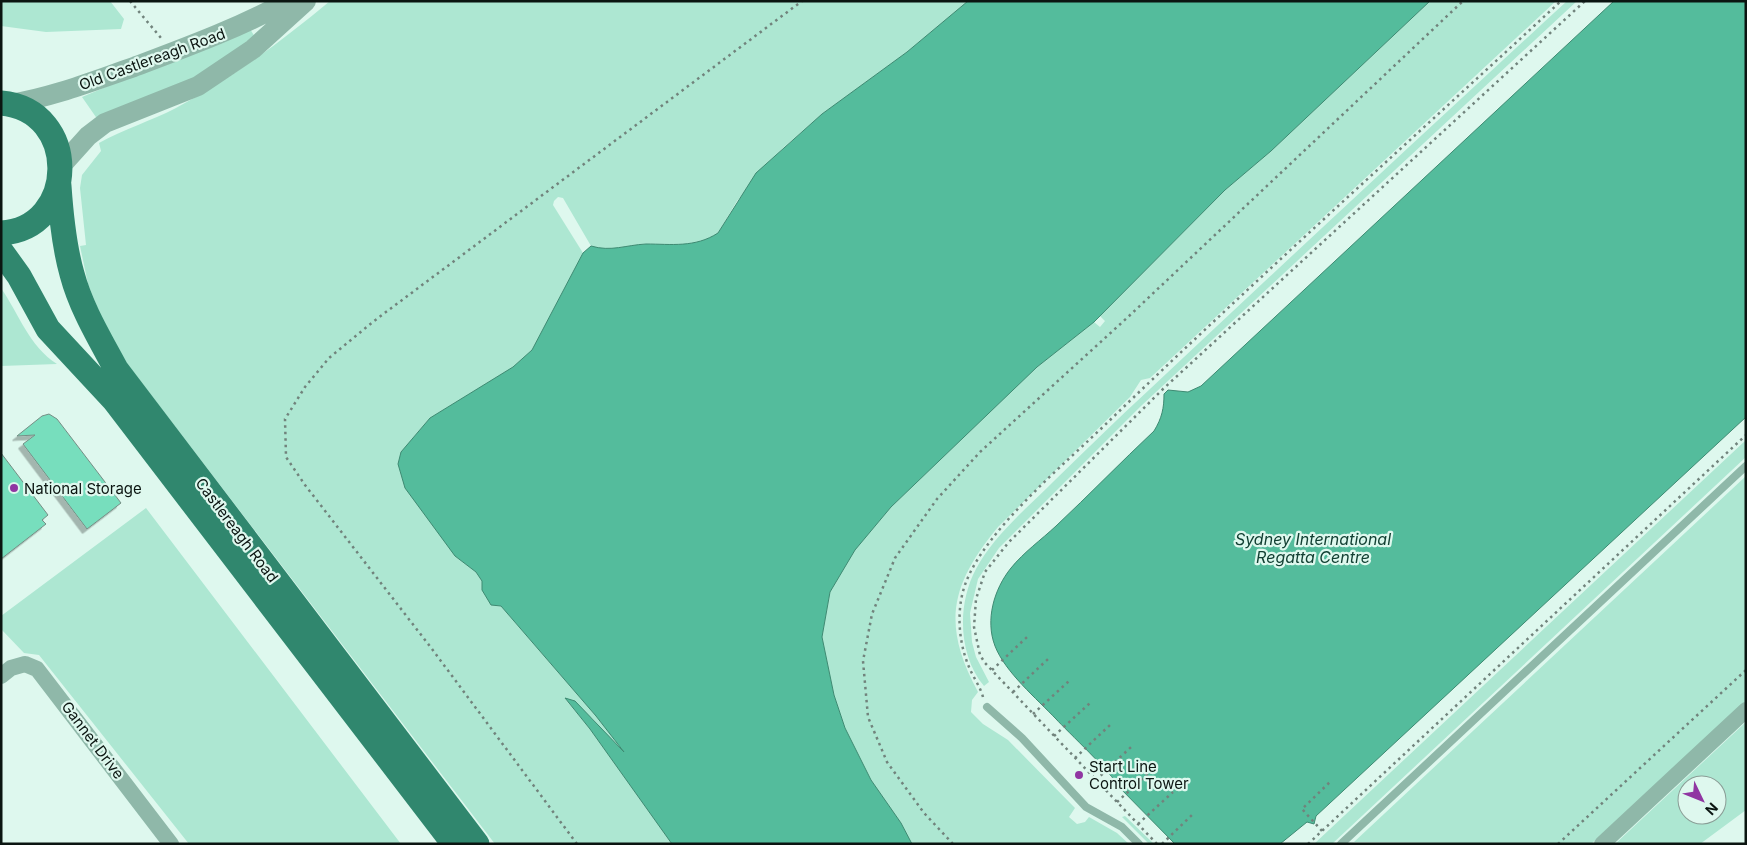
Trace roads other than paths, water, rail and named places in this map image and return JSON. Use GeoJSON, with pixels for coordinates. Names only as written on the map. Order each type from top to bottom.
{"type":"FeatureCollection","features":[{"type":"Feature","properties":{"kind":"main road","name":"Castlereagh Road"},"geometry":{"type":"LineString","coordinates":[[6,104],[30,112],[46,126],[54,138],[60,176],[61,217],[71,273],[83,304],[116,370],[477,844]]}},
{"type":"Feature","properties":{"kind":"main road"},"geometry":{"type":"LineString","coordinates":[[1,232],[24,227],[39,216],[51,203],[60,176]]}},
{"type":"Feature","properties":{"kind":"main road","name":"Castlereagh Road"},"geometry":{"type":"LineString","coordinates":[[1,251],[21,279],[48,329],[114,400],[454,844]]}},
{"type":"Feature","properties":{"kind":"street","name":"Old Castlereagh Road"},"geometry":{"type":"LineString","coordinates":[[6,104],[61,92],[172,53],[250,22],[288,1]]}},
{"type":"Feature","properties":{"kind":"street","name":"Old Castlereagh Road"},"geometry":{"type":"LineString","coordinates":[[60,176],[88,136],[101,126],[198,86],[253,49],[306,1]]}},
{"type":"Feature","properties":{"kind":"street","name":"Gannet Drive"},"geometry":{"type":"LineString","coordinates":[[1,676],[11,668],[25,664],[37,669],[171,844]]}},
{"type":"Feature","properties":{"kind":"street"},"geometry":{"type":"LineString","coordinates":[[1602,844],[1746,710]]}},
{"type":"Feature","properties":{"kind":"lane"},"geometry":{"type":"LineString","coordinates":[[1341,844],[1746,466]]}},
{"type":"Feature","properties":{"kind":"lane"},"geometry":{"type":"LineString","coordinates":[[987,707],[1022,738],[1086,807],[1122,827],[1139,844]]}},
{"type":"Feature","properties":{"kind":"water"},"geometry":{"type":"Polygon","coordinates":[[[968,1],[1430,1],[1271,151],[1225,190],[1094,322],[1037,367],[891,507],[855,550],[830,592],[822,637],[834,695],[845,728],[871,780],[901,823],[912,844],[672,844],[590,729],[565,698],[575,701],[624,752],[596,716],[501,606],[491,605],[482,590],[482,581],[476,572],[455,556],[405,488],[398,464],[401,452],[430,418],[513,367],[532,350],[583,253],[591,246],[612,248],[646,244],[683,244],[701,241],[718,233],[756,173],[822,114],[907,52],[968,1]]]}},
{"type":"Feature","properties":{"kind":"water","name":"Sydney International Regatta Centre"},"geometry":{"type":"Polygon","coordinates":[[[1614,1],[1746,1],[1746,417],[1316,816],[1314,824],[1307,822],[1280,844],[1175,844],[1006,666],[995,646],[991,626],[993,605],[1000,585],[1021,557],[1056,526],[1154,431],[1162,413],[1164,394],[1168,390],[1188,392],[1201,386],[1614,1]]]}},
{"type":"Feature","properties":{"kind":"place","name":"National Storage"},"geometry":{"type":"Point","coordinates":[14,488]}},
{"type":"Feature","properties":{"kind":"place","name":"Start Line Control Tower"},"geometry":{"type":"Point","coordinates":[1079,775]}}]}
